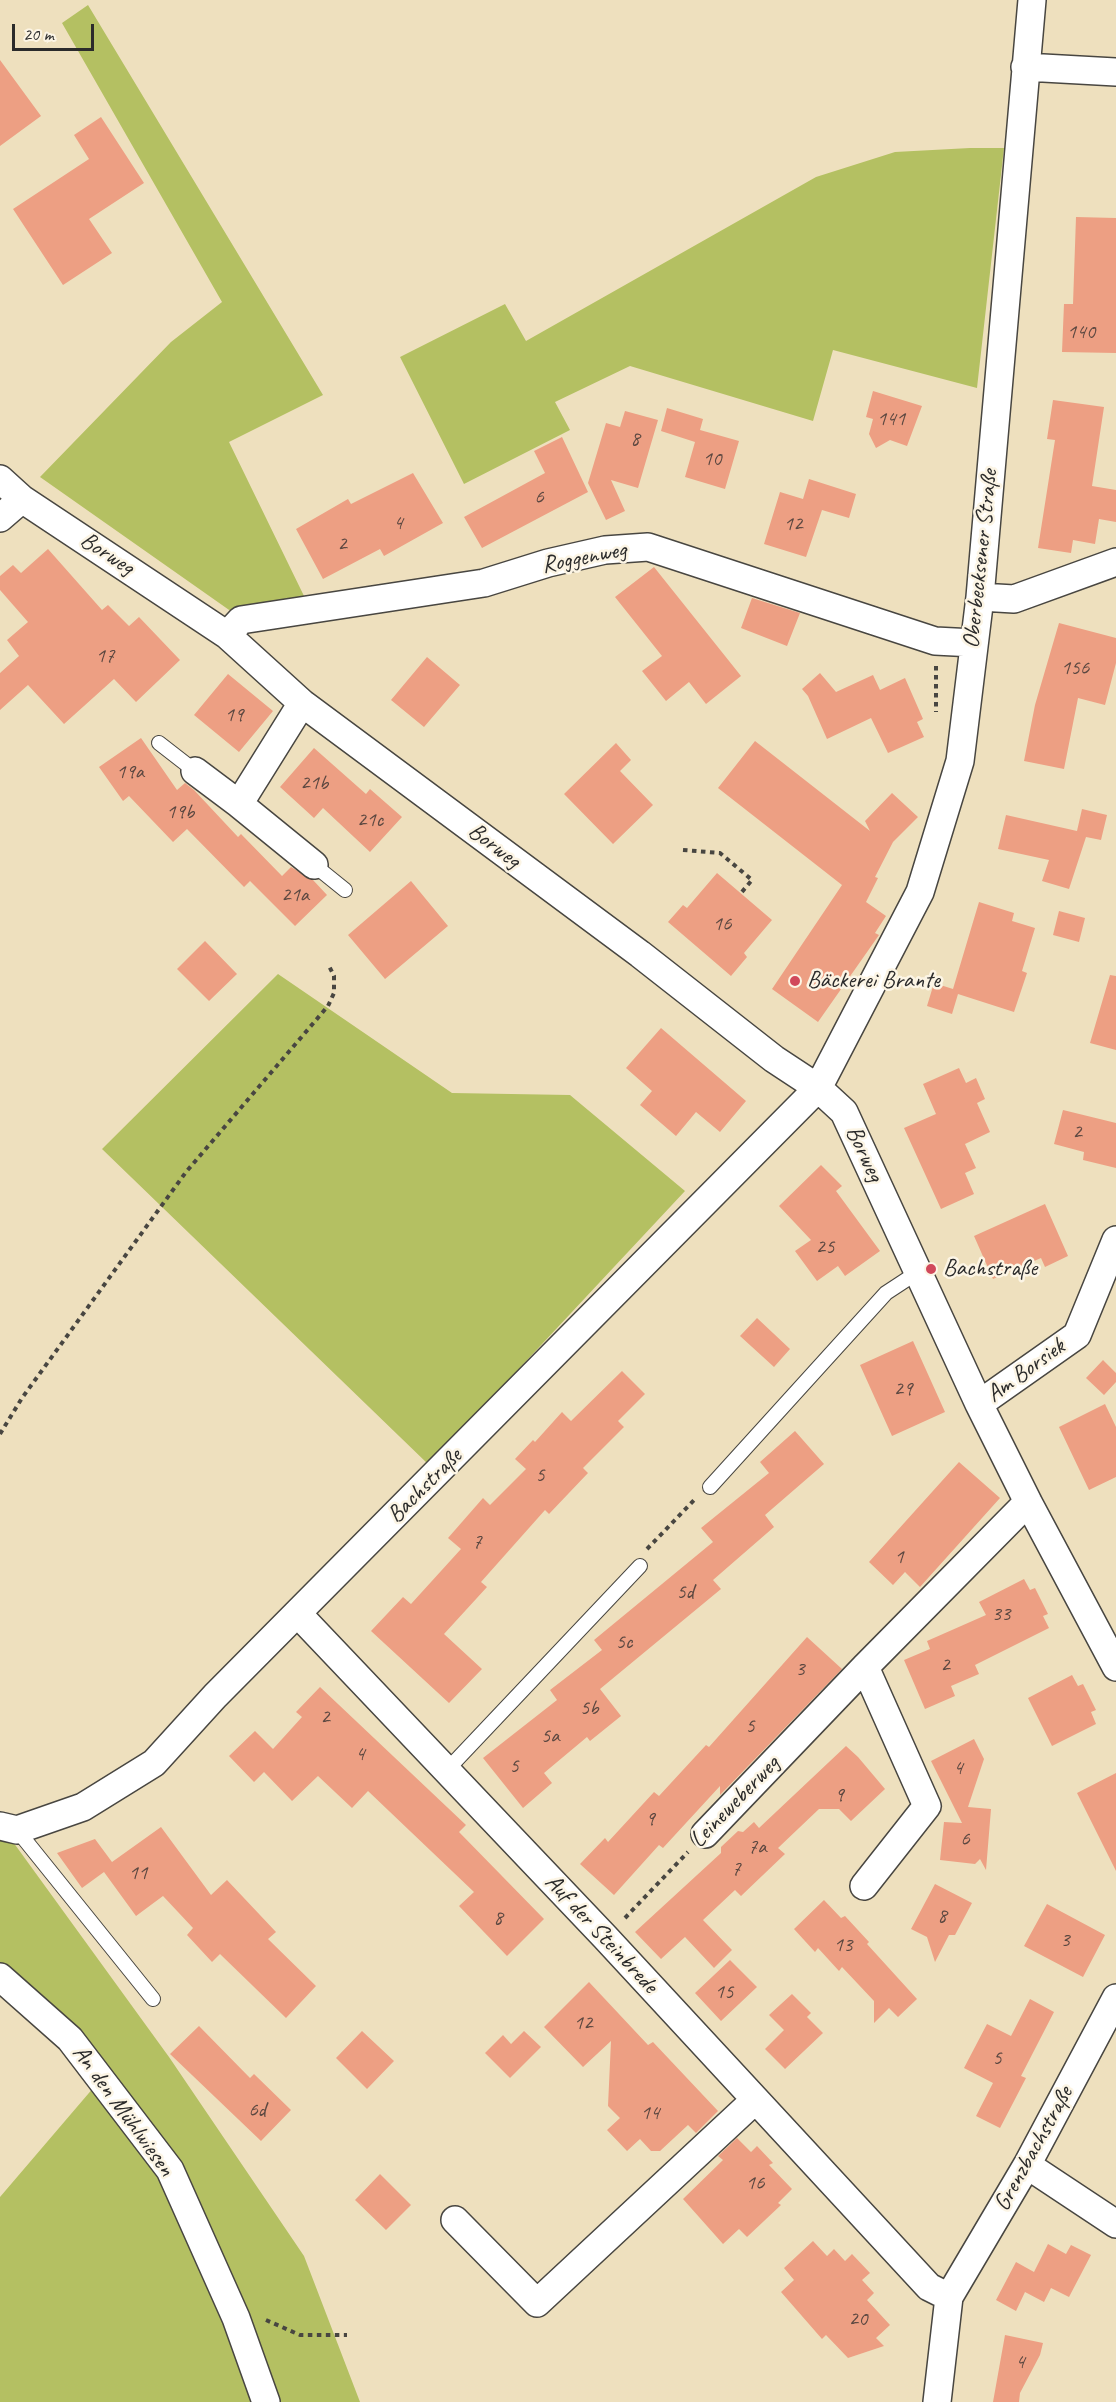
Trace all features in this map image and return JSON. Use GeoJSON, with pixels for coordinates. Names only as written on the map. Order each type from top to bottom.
{"type":"FeatureCollection","features":[{"type":"Feature","properties":{"kind":"street","name":"Oberbecksener Straße"},"geometry":{"type":"LineString","coordinates":[[818,1088],[920,892],[960,761],[980,597],[1032,0]]}},
{"type":"Feature","properties":{"kind":"street"},"geometry":{"type":"LineString","coordinates":[[1026,67],[1116,72]]}},
{"type":"Feature","properties":{"kind":"street","name":"Borweg"},"geometry":{"type":"LineString","coordinates":[[0,479],[22,499],[227,635],[302,703],[640,954],[774,1059],[818,1088],[844,1112],[979,1404],[1028,1502],[1116,1667]]}},
{"type":"Feature","properties":{"kind":"street"},"geometry":{"type":"LineString","coordinates":[[0,518],[22,499]]}},
{"type":"Feature","properties":{"kind":"street","name":"Roggenweg"},"geometry":{"type":"LineString","coordinates":[[227,635],[241,620],[484,583],[548,563],[605,550],[648,547],[935,641],[974,643]]}},
{"type":"Feature","properties":{"kind":"street"},"geometry":{"type":"LineString","coordinates":[[980,597],[1014,599],[1116,562]]}},
{"type":"Feature","properties":{"kind":"street"},"geometry":{"type":"LineString","coordinates":[[239,804],[302,703]]}},
{"type":"Feature","properties":{"kind":"street"},"geometry":{"type":"LineString","coordinates":[[195,771],[315,865]]}},
{"type":"Feature","properties":{"kind":"street","name":"Bachstraße"},"geometry":{"type":"LineString","coordinates":[[9,1828],[83,1807],[154,1763],[215,1696],[818,1088]]}},
{"type":"Feature","properties":{"kind":"street","name":"Am Borsiek"},"geometry":{"type":"LineString","coordinates":[[979,1404],[1077,1335],[1116,1240]]}},
{"type":"Feature","properties":{"kind":"street","name":"Leineweberweg"},"geometry":{"type":"LineString","coordinates":[[705,1834],[1028,1502]]}},
{"type":"Feature","properties":{"kind":"street","name":"Auf der Steinbrede"},"geometry":{"type":"LineString","coordinates":[[298,1614],[606,1937],[754,2101],[929,2288],[949,2297]]}},
{"type":"Feature","properties":{"kind":"street"},"geometry":{"type":"LineString","coordinates":[[864,1886],[927,1806],[865,1667]]}},
{"type":"Feature","properties":{"kind":"street","name":"An den Mühlwiesen"},"geometry":{"type":"LineString","coordinates":[[0,1977],[70,2039],[170,2170],[236,2318],[266,2402]]}},
{"type":"Feature","properties":{"kind":"street","name":"Grenzbachstraße"},"geometry":{"type":"LineString","coordinates":[[949,2297],[1027,2165],[1116,1998]]}},
{"type":"Feature","properties":{"kind":"street"},"geometry":{"type":"LineString","coordinates":[[455,2220],[537,2303],[754,2101]]}},
{"type":"Feature","properties":{"kind":"street"},"geometry":{"type":"LineString","coordinates":[[1027,2165],[1116,2224]]}},
{"type":"Feature","properties":{"kind":"street"},"geometry":{"type":"LineString","coordinates":[[937,2402],[949,2297]]}},
{"type":"Feature","properties":{"kind":"lane"},"geometry":{"type":"LineString","coordinates":[[159,744],[195,771]]}},
{"type":"Feature","properties":{"kind":"lane"},"geometry":{"type":"LineString","coordinates":[[315,865],[345,890]]}},
{"type":"Feature","properties":{"kind":"lane"},"geometry":{"type":"LineString","coordinates":[[710,1487],[886,1293],[918,1272]]}},
{"type":"Feature","properties":{"kind":"lane"},"geometry":{"type":"LineString","coordinates":[[447,1770],[640,1566]]}},
{"type":"Feature","properties":{"kind":"lane"},"geometry":{"type":"LineString","coordinates":[[9,1828],[153,1999]]}},
{"type":"Feature","properties":{"kind":"path"},"geometry":{"type":"LineString","coordinates":[[935,641],[936,720]]}},
{"type":"Feature","properties":{"kind":"path"},"geometry":{"type":"LineString","coordinates":[[683,850],[720,853],[752,880],[741,893]]}},
{"type":"Feature","properties":{"kind":"path"},"geometry":{"type":"LineString","coordinates":[[0,1434],[22,1398],[186,1172],[328,1006],[334,993],[334,976],[328,964]]}},
{"type":"Feature","properties":{"kind":"path"},"geometry":{"type":"LineString","coordinates":[[640,1566],[646,1551],[703,1490],[710,1487]]}},
{"type":"Feature","properties":{"kind":"path","name":"Leineweberweg"},"geometry":{"type":"LineString","coordinates":[[606,1937],[705,1834]]}},
{"type":"Feature","properties":{"kind":"path"},"geometry":{"type":"LineString","coordinates":[[236,2318],[257,2316],[300,2335],[347,2335]]}},
{"type":"Feature","properties":{"kind":"green space"},"geometry":{"type":"Polygon","coordinates":[[[88,5],[323,395],[229,442],[304,596],[232,612],[40,477],[171,342],[222,302],[62,23],[88,5]]]}},
{"type":"Feature","properties":{"kind":"green space"},"geometry":{"type":"Polygon","coordinates":[[[1004,148],[977,388],[833,350],[813,421],[630,366],[555,402],[570,430],[464,484],[400,357],[505,304],[526,341],[816,177],[895,152],[1004,148]]]}},
{"type":"Feature","properties":{"kind":"green space"},"geometry":{"type":"Polygon","coordinates":[[[278,974],[452,1093],[570,1095],[685,1191],[429,1465],[102,1149],[278,974]]]}},
{"type":"Feature","properties":{"kind":"green space"},"geometry":{"type":"Polygon","coordinates":[[[0,1833],[8,1835],[169,2057],[304,2256],[360,2402],[0,2402],[0,2197],[106,2073],[0,1965],[0,1833]]]}},
{"type":"Feature","properties":{"kind":"building"},"geometry":{"type":"Polygon","coordinates":[[[0,60],[41,116],[0,146],[0,60]]]}},
{"type":"Feature","properties":{"kind":"building"},"geometry":{"type":"Polygon","coordinates":[[[101,117],[144,183],[89,219],[112,253],[63,285],[13,209],[89,159],[74,135],[101,117]]]}},
{"type":"Feature","properties":{"kind":"building"},"geometry":{"type":"Polygon","coordinates":[[[1076,217],[1116,218],[1116,353],[1062,352],[1064,304],[1073,304],[1076,217]]]}},
{"type":"Feature","properties":{"kind":"building"},"geometry":{"type":"Polygon","coordinates":[[[873,391],[922,406],[907,446],[890,440],[876,448],[869,434],[873,419],[866,417],[873,391]]]}},
{"type":"Feature","properties":{"kind":"building"},"geometry":{"type":"Polygon","coordinates":[[[1053,400],[1104,407],[1092,486],[1116,490],[1116,522],[1099,519],[1095,544],[1073,540],[1071,553],[1038,548],[1055,440],[1047,439],[1053,400]]]}},
{"type":"Feature","properties":{"kind":"building"},"geometry":{"type":"Polygon","coordinates":[[[667,408],[703,419],[700,430],[739,441],[725,489],[685,477],[695,442],[661,431],[667,408]]]}},
{"type":"Feature","properties":{"kind":"building"},"geometry":{"type":"Polygon","coordinates":[[[625,411],[658,420],[638,488],[611,480],[625,511],[606,520],[588,483],[606,423],[620,427],[625,411]]]}},
{"type":"Feature","properties":{"kind":"building"},"geometry":{"type":"Polygon","coordinates":[[[562,437],[588,492],[482,548],[464,517],[545,473],[534,451],[562,437]]]}},
{"type":"Feature","properties":{"kind":"building"},"geometry":{"type":"Polygon","coordinates":[[[413,473],[443,523],[384,556],[380,549],[323,579],[296,529],[348,499],[351,504],[413,473]]]}},
{"type":"Feature","properties":{"kind":"building"},"geometry":{"type":"Polygon","coordinates":[[[809,479],[856,494],[849,518],[822,510],[806,557],[764,544],[780,492],[803,499],[809,479]]]}},
{"type":"Feature","properties":{"kind":"building"},"geometry":{"type":"Polygon","coordinates":[[[48,549],[102,610],[108,605],[129,626],[139,617],[180,660],[136,702],[114,679],[64,724],[28,685],[0,710],[0,673],[19,656],[7,640],[28,622],[0,590],[0,576],[13,565],[21,573],[48,549]]]}},
{"type":"Feature","properties":{"kind":"building"},"geometry":{"type":"Polygon","coordinates":[[[654,567],[741,676],[706,704],[689,682],[666,701],[642,671],[662,656],[615,597],[654,567]]]}},
{"type":"Feature","properties":{"kind":"building"},"geometry":{"type":"Polygon","coordinates":[[[752,598],[800,613],[787,646],[741,628],[752,598]]]}},
{"type":"Feature","properties":{"kind":"building"},"geometry":{"type":"Polygon","coordinates":[[[1059,623],[1116,638],[1116,663],[1105,705],[1078,698],[1064,769],[1024,761],[1035,705],[1059,623]]]}},
{"type":"Feature","properties":{"kind":"building"},"geometry":{"type":"Polygon","coordinates":[[[427,657],[460,685],[424,727],[391,700],[427,657]]]}},
{"type":"Feature","properties":{"kind":"building"},"geometry":{"type":"Polygon","coordinates":[[[820,673],[836,692],[873,675],[880,690],[905,678],[923,719],[917,722],[924,737],[888,753],[871,718],[827,739],[808,696],[802,689],[820,673]]]}},
{"type":"Feature","properties":{"kind":"building"},"geometry":{"type":"Polygon","coordinates":[[[228,674],[273,711],[239,752],[194,715],[228,674]]]}},
{"type":"Feature","properties":{"kind":"building"},"geometry":{"type":"Polygon","coordinates":[[[141,738],[177,790],[185,783],[238,837],[241,834],[282,876],[291,867],[313,880],[327,895],[295,926],[250,881],[244,887],[187,829],[173,842],[129,796],[123,801],[99,767],[141,738]]]}},
{"type":"Feature","properties":{"kind":"building"},"geometry":{"type":"Polygon","coordinates":[[[755,741],[870,831],[865,821],[892,793],[918,817],[893,842],[875,877],[878,878],[866,902],[886,916],[875,933],[879,935],[818,1022],[772,989],[842,885],[718,788],[755,741]]]}},
{"type":"Feature","properties":{"kind":"building"},"geometry":{"type":"Polygon","coordinates":[[[616,743],[631,760],[620,771],[653,805],[613,844],[564,794],[616,743]]]}},
{"type":"Feature","properties":{"kind":"building"},"geometry":{"type":"Polygon","coordinates":[[[314,748],[366,794],[370,789],[402,817],[370,852],[323,808],[314,818],[280,787],[314,748]]]}},
{"type":"Feature","properties":{"kind":"building"},"geometry":{"type":"Polygon","coordinates":[[[1082,809],[1107,815],[1101,840],[1086,837],[1069,889],[1042,881],[1049,860],[998,849],[1006,815],[1077,831],[1082,809]]]}},
{"type":"Feature","properties":{"kind":"building"},"geometry":{"type":"Polygon","coordinates":[[[717,873],[772,920],[744,953],[747,957],[731,976],[668,922],[683,905],[687,908],[717,873]]]}},
{"type":"Feature","properties":{"kind":"building"},"geometry":{"type":"Polygon","coordinates":[[[411,881],[448,926],[385,979],[348,935],[411,881]]]}},
{"type":"Feature","properties":{"kind":"building"},"geometry":{"type":"Polygon","coordinates":[[[979,902],[1014,913],[1012,921],[1035,928],[1022,971],[1027,973],[1014,1012],[958,994],[952,1014],[927,1006],[934,983],[953,989],[979,902]]]}},
{"type":"Feature","properties":{"kind":"building"},"geometry":{"type":"Polygon","coordinates":[[[1059,911],[1085,918],[1079,942],[1053,935],[1059,911]]]}},
{"type":"Feature","properties":{"kind":"building"},"geometry":{"type":"Polygon","coordinates":[[[205,941],[237,974],[209,1001],[177,969],[205,941]]]}},
{"type":"Feature","properties":{"kind":"building"},"geometry":{"type":"Polygon","coordinates":[[[1110,975],[1116,976],[1116,1050],[1090,1043],[1110,975]]]}},
{"type":"Feature","properties":{"kind":"building"},"geometry":{"type":"Polygon","coordinates":[[[661,1028],[746,1101],[720,1132],[696,1112],[676,1136],[640,1105],[652,1091],[626,1068],[661,1028]]]}},
{"type":"Feature","properties":{"kind":"building"},"geometry":{"type":"Polygon","coordinates":[[[959,1068],[966,1083],[976,1078],[985,1099],[977,1103],[990,1132],[965,1144],[976,1168],[965,1173],[974,1194],[941,1209],[904,1128],[936,1114],[923,1084],[959,1068]]]}},
{"type":"Feature","properties":{"kind":"building"},"geometry":{"type":"Polygon","coordinates":[[[1063,1110],[1116,1123],[1116,1168],[1083,1160],[1084,1152],[1054,1144],[1063,1110]]]}},
{"type":"Feature","properties":{"kind":"building"},"geometry":{"type":"Polygon","coordinates":[[[821,1165],[842,1186],[836,1191],[880,1251],[845,1276],[838,1266],[817,1281],[795,1251],[811,1240],[779,1206],[821,1165]]]}},
{"type":"Feature","properties":{"kind":"building"},"geometry":{"type":"Polygon","coordinates":[[[1045,1204],[1068,1256],[1045,1267],[1041,1258],[993,1279],[974,1236],[1045,1204]]]}},
{"type":"Feature","properties":{"kind":"building"},"geometry":{"type":"Polygon","coordinates":[[[757,1318],[790,1349],[774,1367],[740,1336],[757,1318]]]}},
{"type":"Feature","properties":{"kind":"building"},"geometry":{"type":"Polygon","coordinates":[[[913,1341],[945,1412],[892,1436],[860,1365],[913,1341]]]}},
{"type":"Feature","properties":{"kind":"building"},"geometry":{"type":"Polygon","coordinates":[[[1103,1360],[1116,1373],[1116,1382],[1104,1395],[1086,1378],[1103,1360]]]}},
{"type":"Feature","properties":{"kind":"building"},"geometry":{"type":"Polygon","coordinates":[[[622,1371],[645,1394],[618,1421],[624,1427],[583,1468],[588,1473],[549,1514],[545,1510],[481,1582],[487,1587],[444,1634],[482,1669],[449,1703],[371,1631],[403,1597],[411,1604],[461,1549],[448,1538],[483,1498],[490,1505],[526,1469],[515,1459],[533,1440],[535,1442],[562,1412],[571,1421],[622,1371]]]}},
{"type":"Feature","properties":{"kind":"building"},"geometry":{"type":"Polygon","coordinates":[[[1105,1404],[1116,1427],[1116,1477],[1089,1490],[1059,1427],[1105,1404]]]}},
{"type":"Feature","properties":{"kind":"building"},"geometry":{"type":"Polygon","coordinates":[[[795,1431],[824,1464],[765,1515],[774,1527],[713,1580],[721,1589],[600,1689],[621,1716],[590,1741],[587,1737],[544,1773],[552,1783],[523,1808],[483,1758],[557,1700],[550,1690],[602,1650],[594,1640],[713,1542],[701,1528],[769,1473],[760,1462],[795,1431]]]}},
{"type":"Feature","properties":{"kind":"building"},"geometry":{"type":"Polygon","coordinates":[[[959,1462],[1000,1498],[920,1587],[905,1572],[893,1585],[869,1562],[959,1462]]]}},
{"type":"Feature","properties":{"kind":"building"},"geometry":{"type":"Polygon","coordinates":[[[1024,1579],[1030,1590],[1035,1588],[1048,1614],[1043,1616],[1049,1628],[975,1665],[979,1674],[951,1686],[955,1696],[925,1709],[904,1660],[930,1649],[927,1641],[986,1615],[979,1602],[1024,1579]]]}},
{"type":"Feature","properties":{"kind":"building"},"geometry":{"type":"Polygon","coordinates":[[[807,1637],[842,1669],[720,1795],[720,1786],[663,1848],[659,1845],[614,1895],[580,1864],[605,1838],[608,1842],[654,1792],[659,1796],[706,1745],[709,1747],[807,1637]]]}},
{"type":"Feature","properties":{"kind":"building"},"geometry":{"type":"Polygon","coordinates":[[[1072,1675],[1078,1686],[1083,1684],[1096,1710],[1091,1712],[1096,1724],[1052,1746],[1028,1698],[1072,1675]]]}},
{"type":"Feature","properties":{"kind":"building"},"geometry":{"type":"Polygon","coordinates":[[[320,1687],[466,1825],[459,1832],[544,1919],[507,1956],[459,1906],[474,1892],[368,1791],[352,1808],[318,1776],[292,1801],[264,1772],[254,1782],[229,1756],[255,1731],[273,1749],[302,1717],[296,1712],[320,1687]]]}},
{"type":"Feature","properties":{"kind":"building"},"geometry":{"type":"Polygon","coordinates":[[[974,1739],[984,1759],[968,1807],[991,1809],[986,1870],[980,1859],[975,1864],[940,1860],[944,1822],[962,1823],[931,1761],[974,1739]]]}},
{"type":"Feature","properties":{"kind":"building"},"geometry":{"type":"Polygon","coordinates":[[[846,1746],[885,1789],[851,1821],[839,1809],[819,1809],[778,1848],[785,1854],[741,1896],[735,1890],[703,1920],[732,1950],[714,1968],[685,1937],[661,1959],[635,1932],[721,1853],[721,1847],[738,1831],[743,1832],[754,1822],[759,1828],[846,1746]]]}},
{"type":"Feature","properties":{"kind":"building"},"geometry":{"type":"Polygon","coordinates":[[[1116,1773],[1116,1871],[1077,1793],[1116,1773]]]}},
{"type":"Feature","properties":{"kind":"building"},"geometry":{"type":"Polygon","coordinates":[[[161,1827],[211,1895],[227,1880],[276,1932],[268,1939],[316,1986],[286,2018],[220,1954],[212,1962],[187,1935],[193,1928],[163,1896],[136,1916],[104,1872],[82,1888],[57,1853],[95,1839],[112,1862],[161,1827]]]}},
{"type":"Feature","properties":{"kind":"building"},"geometry":{"type":"Polygon","coordinates":[[[935,1884],[972,1903],[955,1935],[949,1935],[935,1962],[927,1937],[911,1929],[935,1884]]]}},
{"type":"Feature","properties":{"kind":"building"},"geometry":{"type":"Polygon","coordinates":[[[824,1900],[841,1918],[845,1916],[917,1999],[898,2017],[889,2008],[874,2023],[874,2001],[842,1967],[839,1971],[818,1948],[815,1952],[794,1929],[824,1900]]]}},
{"type":"Feature","properties":{"kind":"building"},"geometry":{"type":"Polygon","coordinates":[[[1047,1904],[1105,1935],[1083,1977],[1024,1946],[1047,1904]]]}},
{"type":"Feature","properties":{"kind":"building"},"geometry":{"type":"Polygon","coordinates":[[[730,1960],[757,1987],[721,2021],[695,1993],[730,1960]]]}},
{"type":"Feature","properties":{"kind":"building"},"geometry":{"type":"Polygon","coordinates":[[[589,1982],[648,2045],[653,2042],[718,2111],[696,2133],[688,2125],[660,2151],[651,2151],[640,2139],[627,2151],[607,2130],[620,2118],[608,2106],[611,2041],[583,2067],[544,2027],[589,1982]]]}},
{"type":"Feature","properties":{"kind":"building"},"geometry":{"type":"Polygon","coordinates":[[[792,1994],[811,2013],[807,2017],[823,2033],[785,2069],[765,2049],[784,2030],[769,2015],[792,1994]]]}},
{"type":"Feature","properties":{"kind":"building"},"geometry":{"type":"Polygon","coordinates":[[[1030,1999],[1054,2012],[1021,2076],[1026,2078],[1000,2128],[976,2116],[993,2083],[964,2068],[987,2024],[1011,2036],[1030,1999]]]}},
{"type":"Feature","properties":{"kind":"building"},"geometry":{"type":"Polygon","coordinates":[[[199,2026],[250,2078],[254,2074],[291,2110],[261,2141],[170,2054],[199,2026]]]}},
{"type":"Feature","properties":{"kind":"building"},"geometry":{"type":"Polygon","coordinates":[[[362,2031],[394,2061],[367,2089],[336,2058],[362,2031]]]}},
{"type":"Feature","properties":{"kind":"building"},"geometry":{"type":"Polygon","coordinates":[[[524,2031],[541,2047],[510,2078],[485,2053],[503,2035],[511,2044],[524,2031]]]}},
{"type":"Feature","properties":{"kind":"building"},"geometry":{"type":"Polygon","coordinates":[[[737,2138],[751,2152],[757,2146],[773,2163],[769,2165],[792,2189],[778,2203],[781,2205],[747,2237],[739,2229],[723,2244],[683,2199],[723,2160],[718,2156],[737,2138]]]}},
{"type":"Feature","properties":{"kind":"building"},"geometry":{"type":"Polygon","coordinates":[[[380,2174],[411,2205],[386,2230],[355,2200],[380,2174]]]}},
{"type":"Feature","properties":{"kind":"building"},"geometry":{"type":"Polygon","coordinates":[[[813,2241],[827,2256],[834,2249],[845,2261],[852,2254],[870,2273],[862,2280],[874,2293],[867,2300],[890,2325],[876,2338],[884,2346],[848,2358],[826,2335],[822,2339],[781,2292],[794,2280],[784,2268],[813,2241]]]}},
{"type":"Feature","properties":{"kind":"building"},"geometry":{"type":"Polygon","coordinates":[[[1048,2244],[1066,2254],[1071,2245],[1091,2255],[1069,2297],[1051,2288],[1044,2302],[1025,2292],[1016,2311],[996,2300],[1016,2262],[1034,2272],[1048,2244]]]}},
{"type":"Feature","properties":{"kind":"building"},"geometry":{"type":"Polygon","coordinates":[[[1005,2335],[1043,2343],[1040,2355],[1020,2393],[1019,2402],[993,2402],[1005,2335]]]}},
{"type":"Feature","properties":{"kind":"place","name":"Bäckerei Brante"},"geometry":{"type":"Point","coordinates":[795,981]}},
{"type":"Feature","properties":{"kind":"place","name":"Bachstraße"},"geometry":{"type":"Point","coordinates":[931,1269]}}]}
